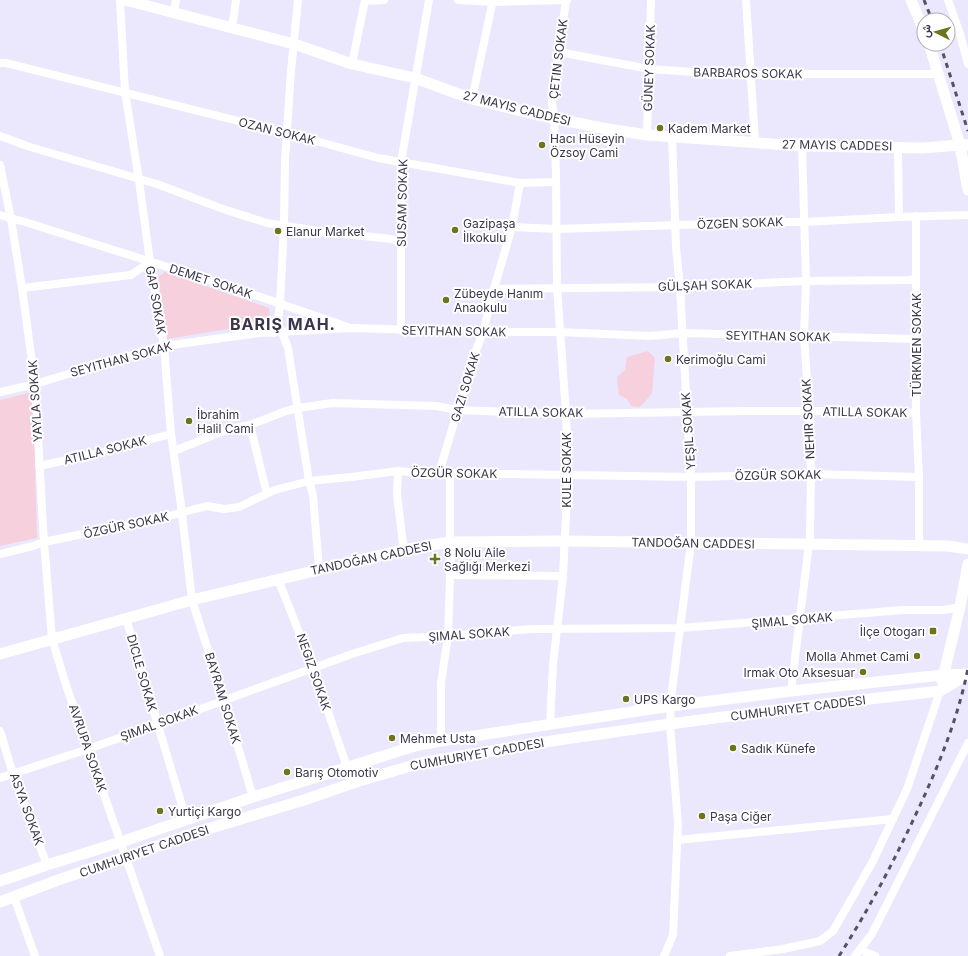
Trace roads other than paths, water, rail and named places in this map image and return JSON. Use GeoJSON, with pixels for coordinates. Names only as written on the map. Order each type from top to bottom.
{"type":"FeatureCollection","features":[{"type":"Feature","properties":{"kind":"street","name":"GAP SOKAK"},"geometry":{"type":"LineString","coordinates":[[120,0],[125,92],[164,346],[171,434],[192,600]]}},
{"type":"Feature","properties":{"kind":"street"},"geometry":{"type":"LineString","coordinates":[[125,0],[294,44],[352,64],[415,78],[472,99],[538,115],[602,128],[647,135],[802,146],[922,148],[964,145]]}},
{"type":"Feature","properties":{"kind":"street"},"geometry":{"type":"LineString","coordinates":[[174,13],[176,0]]}},
{"type":"Feature","properties":{"kind":"street"},"geometry":{"type":"LineString","coordinates":[[232,28],[236,0]]}},
{"type":"Feature","properties":{"kind":"street"},"geometry":{"type":"LineString","coordinates":[[274,333],[278,321],[280,304],[284,226],[285,160],[291,71],[298,0]]}},
{"type":"Feature","properties":{"kind":"street"},"geometry":{"type":"LineString","coordinates":[[352,64],[365,0],[384,0]]}},
{"type":"Feature","properties":{"kind":"street","name":"SUSAM SOKAK"},"geometry":{"type":"LineString","coordinates":[[401,330],[401,162],[429,0]]}},
{"type":"Feature","properties":{"kind":"street"},"geometry":{"type":"LineString","coordinates":[[458,0],[566,0]]}},
{"type":"Feature","properties":{"kind":"street","name":"ÇETIN SOKAK"},"geometry":{"type":"LineString","coordinates":[[554,118],[552,102],[566,0]]}},
{"type":"Feature","properties":{"kind":"street","name":"GÜNEY SOKAK"},"geometry":{"type":"LineString","coordinates":[[647,135],[651,0]]}},
{"type":"Feature","properties":{"kind":"street"},"geometry":{"type":"LineString","coordinates":[[746,0],[755,142]]}},
{"type":"Feature","properties":{"kind":"street"},"geometry":{"type":"LineString","coordinates":[[911,0],[916,12]]}},
{"type":"Feature","properties":{"kind":"street"},"geometry":{"type":"LineString","coordinates":[[948,0],[960,34],[968,64]]}},
{"type":"Feature","properties":{"kind":"street"},"geometry":{"type":"LineString","coordinates":[[472,99],[493,1]]}},
{"type":"Feature","properties":{"kind":"street","name":"BARBAROS SOKAK"},"geometry":{"type":"LineString","coordinates":[[559,52],[649,69],[722,74],[939,74]]}},
{"type":"Feature","properties":{"kind":"street"},"geometry":{"type":"LineString","coordinates":[[932,52],[964,145],[968,190]]}},
{"type":"Feature","properties":{"kind":"street","name":"OZAN SOKAK"},"geometry":{"type":"LineString","coordinates":[[0,62],[287,133],[378,158],[520,183],[556,182]]}},
{"type":"Feature","properties":{"kind":"street","name":"KULE SOKAK"},"geometry":{"type":"LineString","coordinates":[[550,725],[553,665],[563,576],[568,475],[566,414],[557,288],[554,118]]}},
{"type":"Feature","properties":{"kind":"street"},"geometry":{"type":"LineString","coordinates":[[0,136],[30,147],[157,184],[223,209],[267,223],[401,242]]}},
{"type":"Feature","properties":{"kind":"street","name":"YEŞIL SOKAK"},"geometry":{"type":"LineString","coordinates":[[664,956],[673,934],[678,823],[670,724],[671,698],[691,543],[691,477],[680,287],[676,247],[672,137]]}},
{"type":"Feature","properties":{"kind":"street","name":"NEHIR SOKAK"},"geometry":{"type":"LineString","coordinates":[[790,691],[810,535],[811,474],[804,336],[806,280],[802,146]]}},
{"type":"Feature","properties":{"kind":"street"},"geometry":{"type":"LineString","coordinates":[[898,147],[899,217]]}},
{"type":"Feature","properties":{"kind":"street","name":"YAYLA SOKAK"},"geometry":{"type":"LineString","coordinates":[[0,165],[11,219],[35,384],[44,542],[52,639]]}},
{"type":"Feature","properties":{"kind":"street","name":"GAZI SOKAK"},"geometry":{"type":"LineString","coordinates":[[437,474],[441,466],[474,356],[483,332],[512,227],[520,183]]}},
{"type":"Feature","properties":{"kind":"street","name":"DEMET SOKAK"},"geometry":{"type":"LineString","coordinates":[[0,215],[234,288],[353,328]]}},
{"type":"Feature","properties":{"kind":"street","name":"ÖZGEN SOKAK"},"geometry":{"type":"LineString","coordinates":[[512,227],[557,229],[804,222],[916,216],[968,215]]}},
{"type":"Feature","properties":{"kind":"street","name":"TÜRKMEN SOKAK"},"geometry":{"type":"LineString","coordinates":[[916,216],[916,413],[919,477],[919,546]]}},
{"type":"Feature","properties":{"kind":"street"},"geometry":{"type":"LineString","coordinates":[[22,288],[131,275],[150,262]]}},
{"type":"Feature","properties":{"kind":"street","name":"GÜLŞAH SOKAK"},"geometry":{"type":"LineString","coordinates":[[494,290],[680,287],[806,280],[916,279]]}},
{"type":"Feature","properties":{"kind":"street","name":"SEYITHAN SOKAK"},"geometry":{"type":"LineString","coordinates":[[0,392],[35,384],[164,346],[259,333],[353,328],[483,332],[560,332],[650,336],[682,333],[916,339]]}},
{"type":"Feature","properties":{"kind":"street"},"geometry":{"type":"LineString","coordinates":[[282,332],[288,348],[309,480],[313,495],[320,569]]}},
{"type":"Feature","properties":{"kind":"street","name":"ATILLA SOKAK"},"geometry":{"type":"LineString","coordinates":[[174,451],[229,429],[250,425],[298,408],[332,404],[436,406],[458,410],[566,414],[746,411],[881,411],[916,413]]}},
{"type":"Feature","properties":{"kind":"street"},"geometry":{"type":"LineString","coordinates":[[250,425],[267,493]]}},
{"type":"Feature","properties":{"kind":"street","name":"ATILLA SOKAK"},"geometry":{"type":"LineString","coordinates":[[39,466],[99,453],[171,434]]}},
{"type":"Feature","properties":{"kind":"street"},"geometry":{"type":"LineString","coordinates":[[398,471],[397,494],[402,550]]}},
{"type":"Feature","properties":{"kind":"street","name":"ÖZGÜR SOKAK"},"geometry":{"type":"LineString","coordinates":[[0,554],[44,542],[182,513],[207,506],[224,509],[239,507],[274,490],[309,480],[398,471],[429,474],[450,473],[691,477],[811,474],[919,477]]}},
{"type":"Feature","properties":{"kind":"street"},"geometry":{"type":"LineString","coordinates":[[441,741],[441,683],[448,636],[451,551],[450,473]]}},
{"type":"Feature","properties":{"kind":"street","name":"TANDOĞAN CADDESI"},"geometry":{"type":"LineString","coordinates":[[0,654],[192,600],[402,550],[450,542],[565,541],[808,544],[948,546],[968,549]]}},
{"type":"Feature","properties":{"kind":"street"},"geometry":{"type":"LineString","coordinates":[[730,956],[784,949],[820,941],[833,931],[873,861],[908,789],[940,691],[960,607],[968,564]]}},
{"type":"Feature","properties":{"kind":"street"},"geometry":{"type":"LineString","coordinates":[[450,575],[563,576]]}},
{"type":"Feature","properties":{"kind":"street","name":"NEGIZ SOKAK"},"geometry":{"type":"LineString","coordinates":[[278,579],[313,668],[347,767]]}},
{"type":"Feature","properties":{"kind":"street","name":"BAYRAM SOKAK"},"geometry":{"type":"LineString","coordinates":[[192,600],[254,797]]}},
{"type":"Feature","properties":{"kind":"street","name":"ŞIMAL SOKAK"},"geometry":{"type":"LineString","coordinates":[[0,778],[88,749],[352,654],[402,638],[557,629],[680,628],[903,610],[944,610],[960,607]]}},
{"type":"Feature","properties":{"kind":"street","name":"DICLE SOKAK"},"geometry":{"type":"LineString","coordinates":[[126,618],[186,819]]}},
{"type":"Feature","properties":{"kind":"street","name":"AVRUPA SOKAK"},"geometry":{"type":"LineString","coordinates":[[52,639],[67,688],[160,956]]}},
{"type":"Feature","properties":{"kind":"street"},"geometry":{"type":"LineString","coordinates":[[0,881],[186,819],[415,746],[671,706],[790,691],[943,675],[967,674]]}},
{"type":"Feature","properties":{"kind":"street","name":"CUMHURIYET CADDESI"},"geometry":{"type":"LineString","coordinates":[[0,902],[58,880],[201,831],[304,800],[359,781],[425,762],[558,740],[670,724],[790,708],[940,691],[967,674]]}},
{"type":"Feature","properties":{"kind":"street","name":"ASYA SOKAK"},"geometry":{"type":"LineString","coordinates":[[0,731],[13,774],[47,865]]}},
{"type":"Feature","properties":{"kind":"street"},"geometry":{"type":"LineString","coordinates":[[875,956],[857,953],[872,934],[968,742]]}},
{"type":"Feature","properties":{"kind":"street"},"geometry":{"type":"LineString","coordinates":[[677,840],[893,819]]}},
{"type":"Feature","properties":{"kind":"street"},"geometry":{"type":"LineString","coordinates":[[14,897],[35,956]]}},
{"type":"Feature","properties":{"kind":"railway"},"geometry":{"type":"LineString","coordinates":[[924,0],[929,12]]}},
{"type":"Feature","properties":{"kind":"railway"},"geometry":{"type":"LineString","coordinates":[[943,52],[968,131]]}},
{"type":"Feature","properties":{"kind":"railway"},"geometry":{"type":"LineString","coordinates":[[839,956],[880,886],[924,796],[953,724],[968,668]]}},
{"type":"Feature","properties":{"kind":"place","name":"Kadem Market"},"geometry":{"type":"Point","coordinates":[660,128]}},
{"type":"Feature","properties":{"kind":"place","name":"Hacı Hüseyin Özsoy Cami"},"geometry":{"type":"Point","coordinates":[542,145]}},
{"type":"Feature","properties":{"kind":"place","name":"Gazipaşa İlkokulu"},"geometry":{"type":"Point","coordinates":[455,230]}},
{"type":"Feature","properties":{"kind":"place","name":"Elanur Market"},"geometry":{"type":"Point","coordinates":[278,231]}},
{"type":"Feature","properties":{"kind":"place","name":"Zübeyde Hanım Anaokulu"},"geometry":{"type":"Point","coordinates":[446,300]}},
{"type":"Feature","properties":{"kind":"place","name":"Kerimoğlu Cami"},"geometry":{"type":"Point","coordinates":[668,359]}},
{"type":"Feature","properties":{"kind":"place","name":"İbrahim Halil Cami"},"geometry":{"type":"Point","coordinates":[189,421]}},
{"type":"Feature","properties":{"kind":"place","name":"8 Nolu Aile Sağlığı Merkezi"},"geometry":{"type":"Point","coordinates":[435,559]}},
{"type":"Feature","properties":{"kind":"place","name":"İlçe Otogarı"},"geometry":{"type":"Point","coordinates":[933,631]}},
{"type":"Feature","properties":{"kind":"place","name":"Molla Ahmet Cami"},"geometry":{"type":"Point","coordinates":[917,656]}},
{"type":"Feature","properties":{"kind":"place","name":"Irmak Oto Aksesuar"},"geometry":{"type":"Point","coordinates":[863,672]}},
{"type":"Feature","properties":{"kind":"place","name":"UPS Kargo"},"geometry":{"type":"Point","coordinates":[626,699]}},
{"type":"Feature","properties":{"kind":"place","name":"Mehmet Usta"},"geometry":{"type":"Point","coordinates":[392,738]}},
{"type":"Feature","properties":{"kind":"place","name":"Sadık Künefe"},"geometry":{"type":"Point","coordinates":[733,748]}},
{"type":"Feature","properties":{"kind":"place","name":"Barış Otomotiv"},"geometry":{"type":"Point","coordinates":[287,772]}},
{"type":"Feature","properties":{"kind":"place","name":"Yurtiçi Kargo"},"geometry":{"type":"Point","coordinates":[160,811]}},
{"type":"Feature","properties":{"kind":"place","name":"Paşa Ciğer"},"geometry":{"type":"Point","coordinates":[702,816]}},
{"type":"Feature","properties":{"kind":"district","name":"BARIŞ MAH."},"geometry":{"type":"Point","coordinates":[283,324]}}]}
